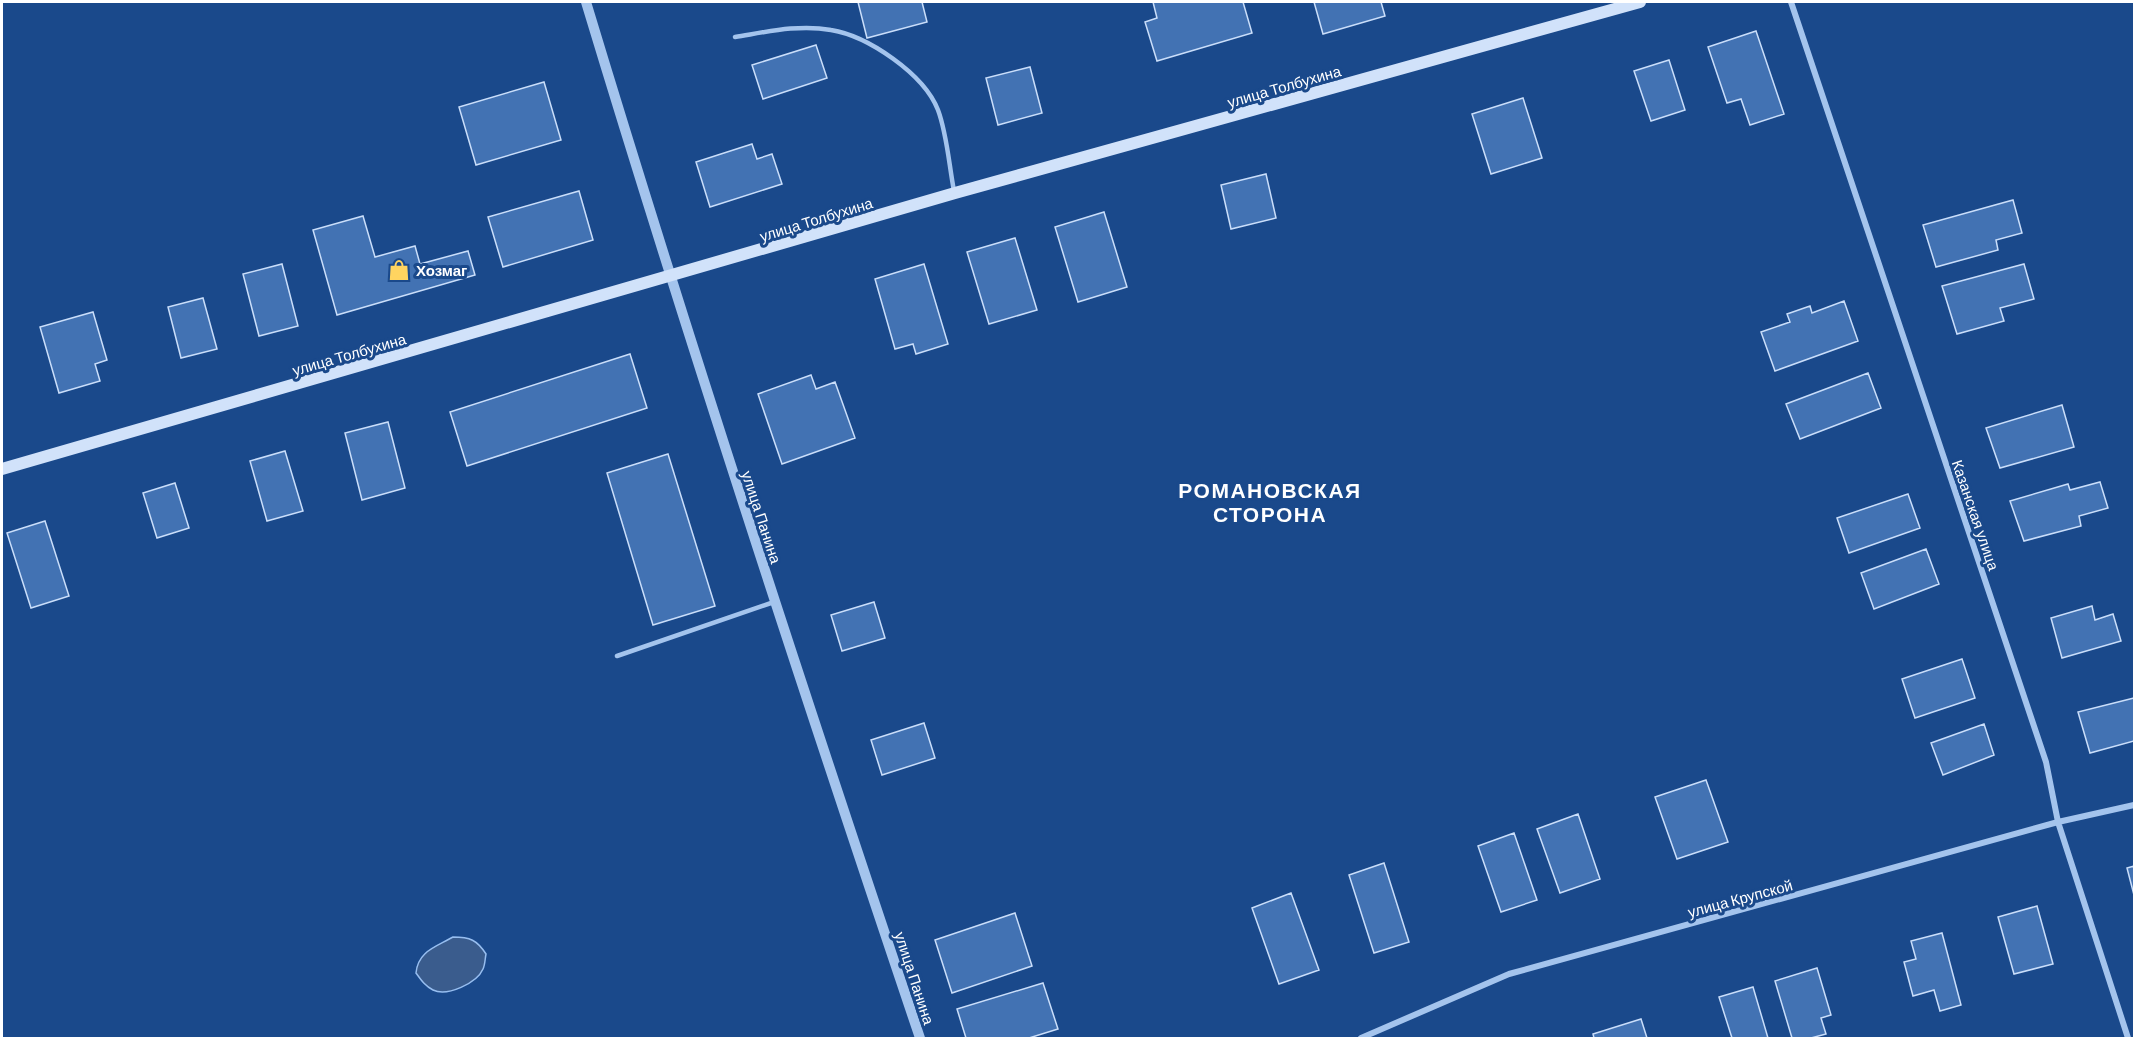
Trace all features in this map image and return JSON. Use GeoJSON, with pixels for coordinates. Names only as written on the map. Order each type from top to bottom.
{"type":"FeatureCollection","features":[{"type":"Feature","properties":{"kind":"main road","name":"улица Толбухина"},"geometry":{"type":"LineString","coordinates":[[2,469],[670,278],[955,193],[1640,2]]}},
{"type":"Feature","properties":{"kind":"street","name":"улица Панина"},"geometry":{"type":"LineString","coordinates":[[586,2],[670,278],[774,602],[920,1038]]}},
{"type":"Feature","properties":{"kind":"street","name":"Казанская улица"},"geometry":{"type":"LineString","coordinates":[[1791,2],[2046,762],[2058,822],[2128,1038]]}},
{"type":"Feature","properties":{"kind":"street","name":"улица Крупской"},"geometry":{"type":"LineString","coordinates":[[1361,1038],[1509,974],[2058,822],[2134,805]]}},
{"type":"Feature","properties":{"kind":"lane"},"geometry":{"type":"LineString","coordinates":[[735,37],[792,28],[832,30],[892,57],[924,85],[938,110],[955,193]]}},
{"type":"Feature","properties":{"kind":"lane"},"geometry":{"type":"LineString","coordinates":[[617,656],[774,602]]}},
{"type":"Feature","properties":{"kind":"water"},"geometry":{"type":"Polygon","coordinates":[[[453,937],[476,942],[486,954],[484,967],[480,974],[468,984],[446,992],[439,992],[425,985],[416,973],[417,966],[429,950],[453,937]]]}},
{"type":"Feature","properties":{"kind":"building"},"geometry":{"type":"Polygon","coordinates":[[[858,2],[922,2],[927,22],[867,38],[858,2]]]}},
{"type":"Feature","properties":{"kind":"building"},"geometry":{"type":"Polygon","coordinates":[[[1153,2],[1243,2],[1252,33],[1157,61],[1145,22],[1157,18],[1153,2]]]}},
{"type":"Feature","properties":{"kind":"building"},"geometry":{"type":"Polygon","coordinates":[[[1314,2],[1381,2],[1385,16],[1323,34],[1314,2]]]}},
{"type":"Feature","properties":{"kind":"building"},"geometry":{"type":"Polygon","coordinates":[[[1756,31],[1784,114],[1750,125],[1741,99],[1727,103],[1708,47],[1756,31]]]}},
{"type":"Feature","properties":{"kind":"building"},"geometry":{"type":"Polygon","coordinates":[[[816,45],[827,78],[763,99],[752,65],[816,45]]]}},
{"type":"Feature","properties":{"kind":"building"},"geometry":{"type":"Polygon","coordinates":[[[1669,60],[1685,110],[1651,121],[1634,71],[1669,60]]]}},
{"type":"Feature","properties":{"kind":"building"},"geometry":{"type":"Polygon","coordinates":[[[1030,67],[1042,113],[998,125],[986,78],[1030,67]]]}},
{"type":"Feature","properties":{"kind":"building"},"geometry":{"type":"Polygon","coordinates":[[[544,82],[561,140],[476,165],[459,107],[544,82]]]}},
{"type":"Feature","properties":{"kind":"building"},"geometry":{"type":"Polygon","coordinates":[[[1523,98],[1542,158],[1491,174],[1472,114],[1523,98]]]}},
{"type":"Feature","properties":{"kind":"building"},"geometry":{"type":"Polygon","coordinates":[[[752,144],[757,159],[772,154],[782,184],[710,207],[696,162],[752,144]]]}},
{"type":"Feature","properties":{"kind":"building"},"geometry":{"type":"Polygon","coordinates":[[[1266,174],[1276,218],[1231,229],[1221,185],[1266,174]]]}},
{"type":"Feature","properties":{"kind":"building"},"geometry":{"type":"Polygon","coordinates":[[[579,191],[593,240],[503,267],[488,217],[579,191]]]}},
{"type":"Feature","properties":{"kind":"building"},"geometry":{"type":"Polygon","coordinates":[[[2013,200],[2022,233],[1996,240],[1998,250],[1936,267],[1923,225],[2013,200]]]}},
{"type":"Feature","properties":{"kind":"building"},"geometry":{"type":"Polygon","coordinates":[[[1104,212],[1127,287],[1078,302],[1055,227],[1104,212]]]}},
{"type":"Feature","properties":{"kind":"building","name":"Хозмаг"},"geometry":{"type":"Polygon","coordinates":[[[363,216],[375,257],[415,246],[420,264],[468,251],[475,275],[337,315],[313,230],[363,216]]]}},
{"type":"Feature","properties":{"kind":"building"},"geometry":{"type":"Polygon","coordinates":[[[1015,238],[1037,310],[989,324],[967,252],[1015,238]]]}},
{"type":"Feature","properties":{"kind":"building"},"geometry":{"type":"Polygon","coordinates":[[[282,264],[298,326],[259,336],[243,274],[282,264]]]}},
{"type":"Feature","properties":{"kind":"building"},"geometry":{"type":"Polygon","coordinates":[[[924,264],[948,344],[916,354],[913,344],[895,349],[875,279],[924,264]]]}},
{"type":"Feature","properties":{"kind":"building"},"geometry":{"type":"Polygon","coordinates":[[[2024,264],[2034,299],[2000,308],[2004,321],[1957,334],[1942,286],[2024,264]]]}},
{"type":"Feature","properties":{"kind":"building"},"geometry":{"type":"Polygon","coordinates":[[[203,298],[217,349],[181,358],[168,307],[203,298]]]}},
{"type":"Feature","properties":{"kind":"building"},"geometry":{"type":"Polygon","coordinates":[[[1844,301],[1858,341],[1775,371],[1761,332],[1790,322],[1787,314],[1810,306],[1812,313],[1844,301]]]}},
{"type":"Feature","properties":{"kind":"building"},"geometry":{"type":"Polygon","coordinates":[[[93,312],[107,360],[95,364],[100,381],[59,393],[40,327],[93,312]]]}},
{"type":"Feature","properties":{"kind":"building"},"geometry":{"type":"Polygon","coordinates":[[[630,354],[647,408],[467,466],[450,412],[630,354]]]}},
{"type":"Feature","properties":{"kind":"building"},"geometry":{"type":"Polygon","coordinates":[[[1868,373],[1881,408],[1800,439],[1786,404],[1868,373]]]}},
{"type":"Feature","properties":{"kind":"building"},"geometry":{"type":"Polygon","coordinates":[[[811,375],[816,389],[835,382],[855,438],[782,464],[758,394],[811,375]]]}},
{"type":"Feature","properties":{"kind":"building"},"geometry":{"type":"Polygon","coordinates":[[[2062,405],[2074,447],[2000,468],[1986,428],[2062,405]]]}},
{"type":"Feature","properties":{"kind":"building"},"geometry":{"type":"Polygon","coordinates":[[[388,422],[405,488],[362,500],[345,433],[388,422]]]}},
{"type":"Feature","properties":{"kind":"building"},"geometry":{"type":"Polygon","coordinates":[[[285,451],[303,511],[267,521],[250,461],[285,451]]]}},
{"type":"Feature","properties":{"kind":"building"},"geometry":{"type":"Polygon","coordinates":[[[668,454],[715,606],[653,625],[607,473],[668,454]]]}},
{"type":"Feature","properties":{"kind":"building"},"geometry":{"type":"Polygon","coordinates":[[[2100,482],[2108,508],[2079,516],[2081,526],[2024,541],[2010,501],[2068,484],[2070,490],[2100,482]]]}},
{"type":"Feature","properties":{"kind":"building"},"geometry":{"type":"Polygon","coordinates":[[[175,483],[189,528],[157,538],[143,493],[175,483]]]}},
{"type":"Feature","properties":{"kind":"building"},"geometry":{"type":"Polygon","coordinates":[[[1908,494],[1920,528],[1849,553],[1837,518],[1908,494]]]}},
{"type":"Feature","properties":{"kind":"building"},"geometry":{"type":"Polygon","coordinates":[[[45,521],[69,596],[31,608],[7,533],[45,521]]]}},
{"type":"Feature","properties":{"kind":"building"},"geometry":{"type":"Polygon","coordinates":[[[1926,549],[1939,584],[1874,609],[1861,573],[1926,549]]]}},
{"type":"Feature","properties":{"kind":"building"},"geometry":{"type":"Polygon","coordinates":[[[874,602],[885,638],[842,651],[831,615],[874,602]]]}},
{"type":"Feature","properties":{"kind":"building"},"geometry":{"type":"Polygon","coordinates":[[[2092,606],[2095,620],[2113,614],[2121,641],[2062,658],[2051,618],[2092,606]]]}},
{"type":"Feature","properties":{"kind":"building"},"geometry":{"type":"Polygon","coordinates":[[[1962,659],[1975,698],[1915,718],[1902,679],[1962,659]]]}},
{"type":"Feature","properties":{"kind":"building"},"geometry":{"type":"Polygon","coordinates":[[[2134,698],[2134,741],[2090,753],[2078,712],[2134,698]]]}},
{"type":"Feature","properties":{"kind":"building"},"geometry":{"type":"Polygon","coordinates":[[[924,723],[935,758],[882,775],[871,740],[924,723]]]}},
{"type":"Feature","properties":{"kind":"building"},"geometry":{"type":"Polygon","coordinates":[[[1984,724],[1994,755],[1943,775],[1931,743],[1984,724]]]}},
{"type":"Feature","properties":{"kind":"building"},"geometry":{"type":"Polygon","coordinates":[[[1706,780],[1728,842],[1677,859],[1655,797],[1706,780]]]}},
{"type":"Feature","properties":{"kind":"building"},"geometry":{"type":"Polygon","coordinates":[[[1578,814],[1600,879],[1560,893],[1537,829],[1578,814]]]}},
{"type":"Feature","properties":{"kind":"building"},"geometry":{"type":"Polygon","coordinates":[[[1514,833],[1537,900],[1501,912],[1478,846],[1514,833]]]}},
{"type":"Feature","properties":{"kind":"building"},"geometry":{"type":"Polygon","coordinates":[[[1384,863],[1409,942],[1374,953],[1349,875],[1384,863]]]}},
{"type":"Feature","properties":{"kind":"building"},"geometry":{"type":"Polygon","coordinates":[[[2134,866],[2134,895],[2127,868],[2134,866]]]}},
{"type":"Feature","properties":{"kind":"building"},"geometry":{"type":"Polygon","coordinates":[[[1291,893],[1319,970],[1279,984],[1252,908],[1291,893]]]}},
{"type":"Feature","properties":{"kind":"building"},"geometry":{"type":"Polygon","coordinates":[[[2037,906],[2053,964],[2014,974],[1998,917],[2037,906]]]}},
{"type":"Feature","properties":{"kind":"building"},"geometry":{"type":"Polygon","coordinates":[[[1015,913],[1032,966],[952,993],[935,940],[1015,913]]]}},
{"type":"Feature","properties":{"kind":"building"},"geometry":{"type":"Polygon","coordinates":[[[1942,933],[1961,1005],[1940,1011],[1934,990],[1913,996],[1904,962],[1916,959],[1911,941],[1942,933]]]}},
{"type":"Feature","properties":{"kind":"building"},"geometry":{"type":"Polygon","coordinates":[[[1817,968],[1831,1015],[1821,1018],[1826,1034],[1811,1038],[1792,1038],[1775,981],[1817,968]]]}},
{"type":"Feature","properties":{"kind":"building"},"geometry":{"type":"Polygon","coordinates":[[[1043,983],[1058,1029],[1029,1038],[966,1038],[957,1009],[1043,983]]]}},
{"type":"Feature","properties":{"kind":"building"},"geometry":{"type":"Polygon","coordinates":[[[1753,987],[1768,1038],[1732,1038],[1719,997],[1753,987]]]}},
{"type":"Feature","properties":{"kind":"building"},"geometry":{"type":"Polygon","coordinates":[[[1641,1019],[1647,1038],[1594,1038],[1593,1034],[1641,1019]]]}},
{"type":"Feature","properties":{"kind":"place","name":"Хозмаг"},"geometry":{"type":"Point","coordinates":[399,270]}},
{"type":"Feature","properties":{"kind":"district","name":"РОМАНОВСКАЯ СТОРОНА"},"geometry":{"type":"Point","coordinates":[1270,501]}}]}
